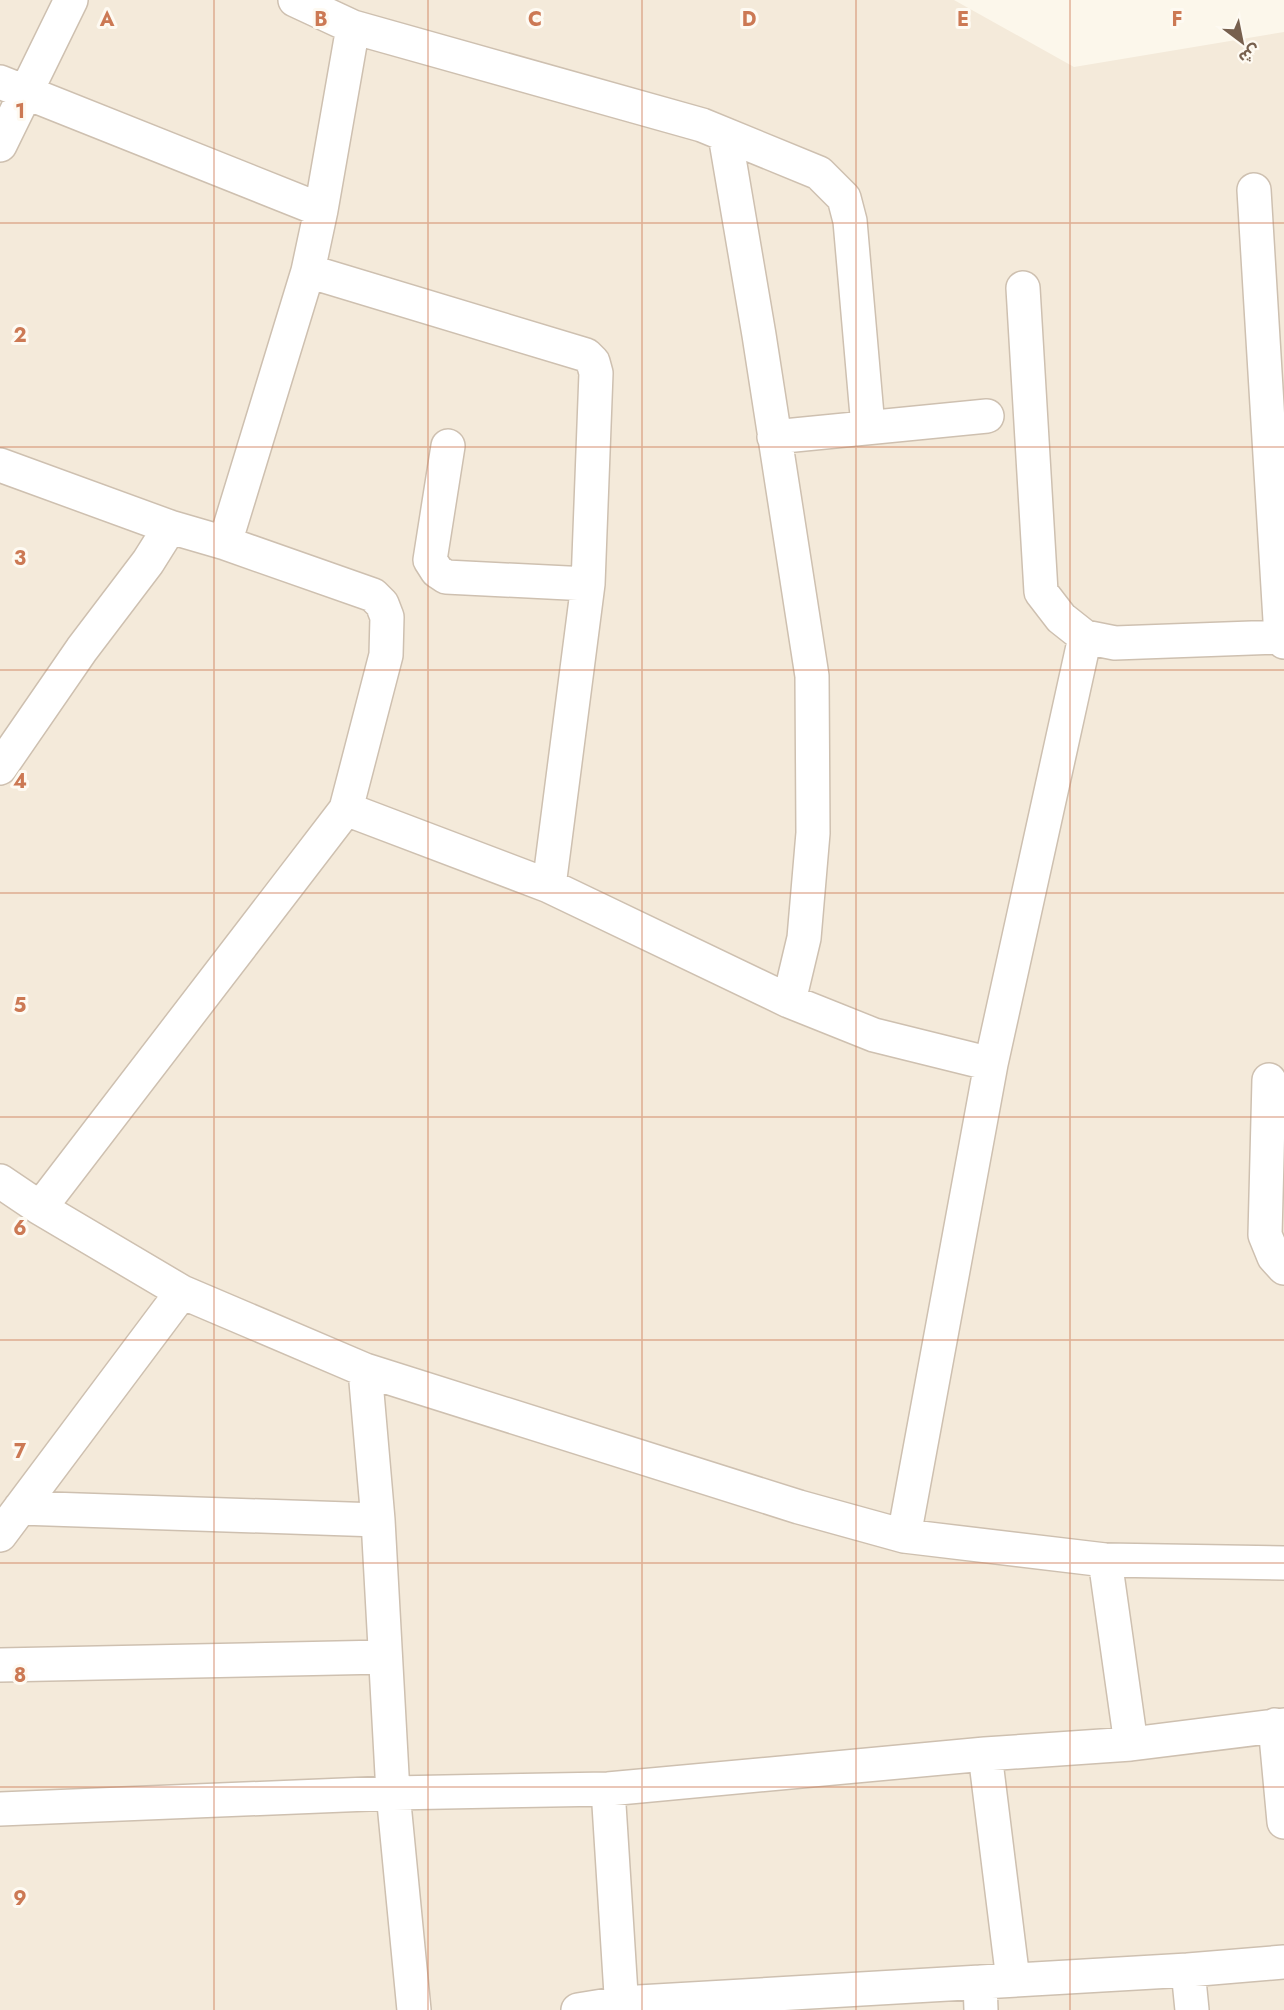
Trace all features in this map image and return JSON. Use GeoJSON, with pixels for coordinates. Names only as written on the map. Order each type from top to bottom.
{"type":"FeatureCollection","features":[{"type":"Feature","properties":{"kind":"street"},"geometry":{"type":"LineString","coordinates":[[0,144],[13,87],[71,0]]}},
{"type":"Feature","properties":{"kind":"street"},"geometry":{"type":"LineString","coordinates":[[295,0],[352,27],[702,124],[819,172],[844,198],[850,221],[868,427]]}},
{"type":"Feature","properties":{"kind":"street"},"geometry":{"type":"LineString","coordinates":[[225,543],[308,271],[321,210],[352,27]]}},
{"type":"Feature","properties":{"kind":"street"},"geometry":{"type":"LineString","coordinates":[[13,87],[321,210]]}},
{"type":"Feature","properties":{"kind":"street"},"geometry":{"type":"LineString","coordinates":[[725,135],[759,335],[812,676],[813,833],[804,938],[789,1001]]}},
{"type":"Feature","properties":{"kind":"street"},"geometry":{"type":"LineString","coordinates":[[1023,288],[1041,592],[1060,618],[1085,637],[1115,643],[1282,639],[1254,190]]}},
{"type":"Feature","properties":{"kind":"street"},"geometry":{"type":"LineString","coordinates":[[308,271],[586,355],[593,362],[596,373],[588,584],[549,886]]}},
{"type":"Feature","properties":{"kind":"street"},"geometry":{"type":"LineString","coordinates":[[774,437],[987,416]]}},
{"type":"Feature","properties":{"kind":"street"},"geometry":{"type":"LineString","coordinates":[[448,447],[430,560],[436,571],[446,577],[588,584]]}},
{"type":"Feature","properties":{"kind":"street"},"geometry":{"type":"LineString","coordinates":[[0,465],[170,527],[225,543],[373,595],[382,604],[387,617],[386,655],[346,809],[40,1208]]}},
{"type":"Feature","properties":{"kind":"street"},"geometry":{"type":"LineString","coordinates":[[0,768],[82,649],[148,562],[170,527]]}},
{"type":"Feature","properties":{"kind":"street"},"geometry":{"type":"LineString","coordinates":[[904,1536],[992,1064],[1085,637]]}},
{"type":"Feature","properties":{"kind":"street"},"geometry":{"type":"LineString","coordinates":[[346,809],[549,886],[789,1001],[874,1035],[992,1064]]}},
{"type":"Feature","properties":{"kind":"street"},"geometry":{"type":"LineString","coordinates":[[1269,1080],[1265,1235],[1274,1257],[1284,1268]]}},
{"type":"Feature","properties":{"kind":"street"},"geometry":{"type":"LineString","coordinates":[[0,1181],[40,1208],[182,1292],[364,1370],[799,1507],[904,1536],[1105,1560],[1284,1563]]}},
{"type":"Feature","properties":{"kind":"street"},"geometry":{"type":"LineString","coordinates":[[0,1535],[182,1292]]}},
{"type":"Feature","properties":{"kind":"street"},"geometry":{"type":"LineString","coordinates":[[364,1370],[378,1520],[393,1793],[414,2010]]}},
{"type":"Feature","properties":{"kind":"street"},"geometry":{"type":"LineString","coordinates":[[20,1508],[378,1520]]}},
{"type":"Feature","properties":{"kind":"street"},"geometry":{"type":"LineString","coordinates":[[1105,1560],[1131,1743]]}},
{"type":"Feature","properties":{"kind":"street"},"geometry":{"type":"LineString","coordinates":[[0,1665],[384,1657]]}},
{"type":"Feature","properties":{"kind":"street"},"geometry":{"type":"LineString","coordinates":[[0,1809],[393,1793],[608,1789],[985,1754],[1131,1743],[1279,1725],[1284,1822]]}},
{"type":"Feature","properties":{"kind":"street"},"geometry":{"type":"LineString","coordinates":[[985,1754],[1013,1980]]}},
{"type":"Feature","properties":{"kind":"street"},"geometry":{"type":"LineString","coordinates":[[608,1789],[621,2006]]}},
{"type":"Feature","properties":{"kind":"street"},"geometry":{"type":"LineString","coordinates":[[578,2010],[621,2006],[981,1996],[1013,1980],[1284,1962]]}},
{"type":"Feature","properties":{"kind":"street"},"geometry":{"type":"LineString","coordinates":[[1188,1970],[1192,2010]]}},
{"type":"Feature","properties":{"kind":"shaded area"},"geometry":{"type":"Polygon","coordinates":[[[0,0],[954,0],[1074,67],[1284,32],[1284,2010],[0,2010],[0,0]]]}}]}
